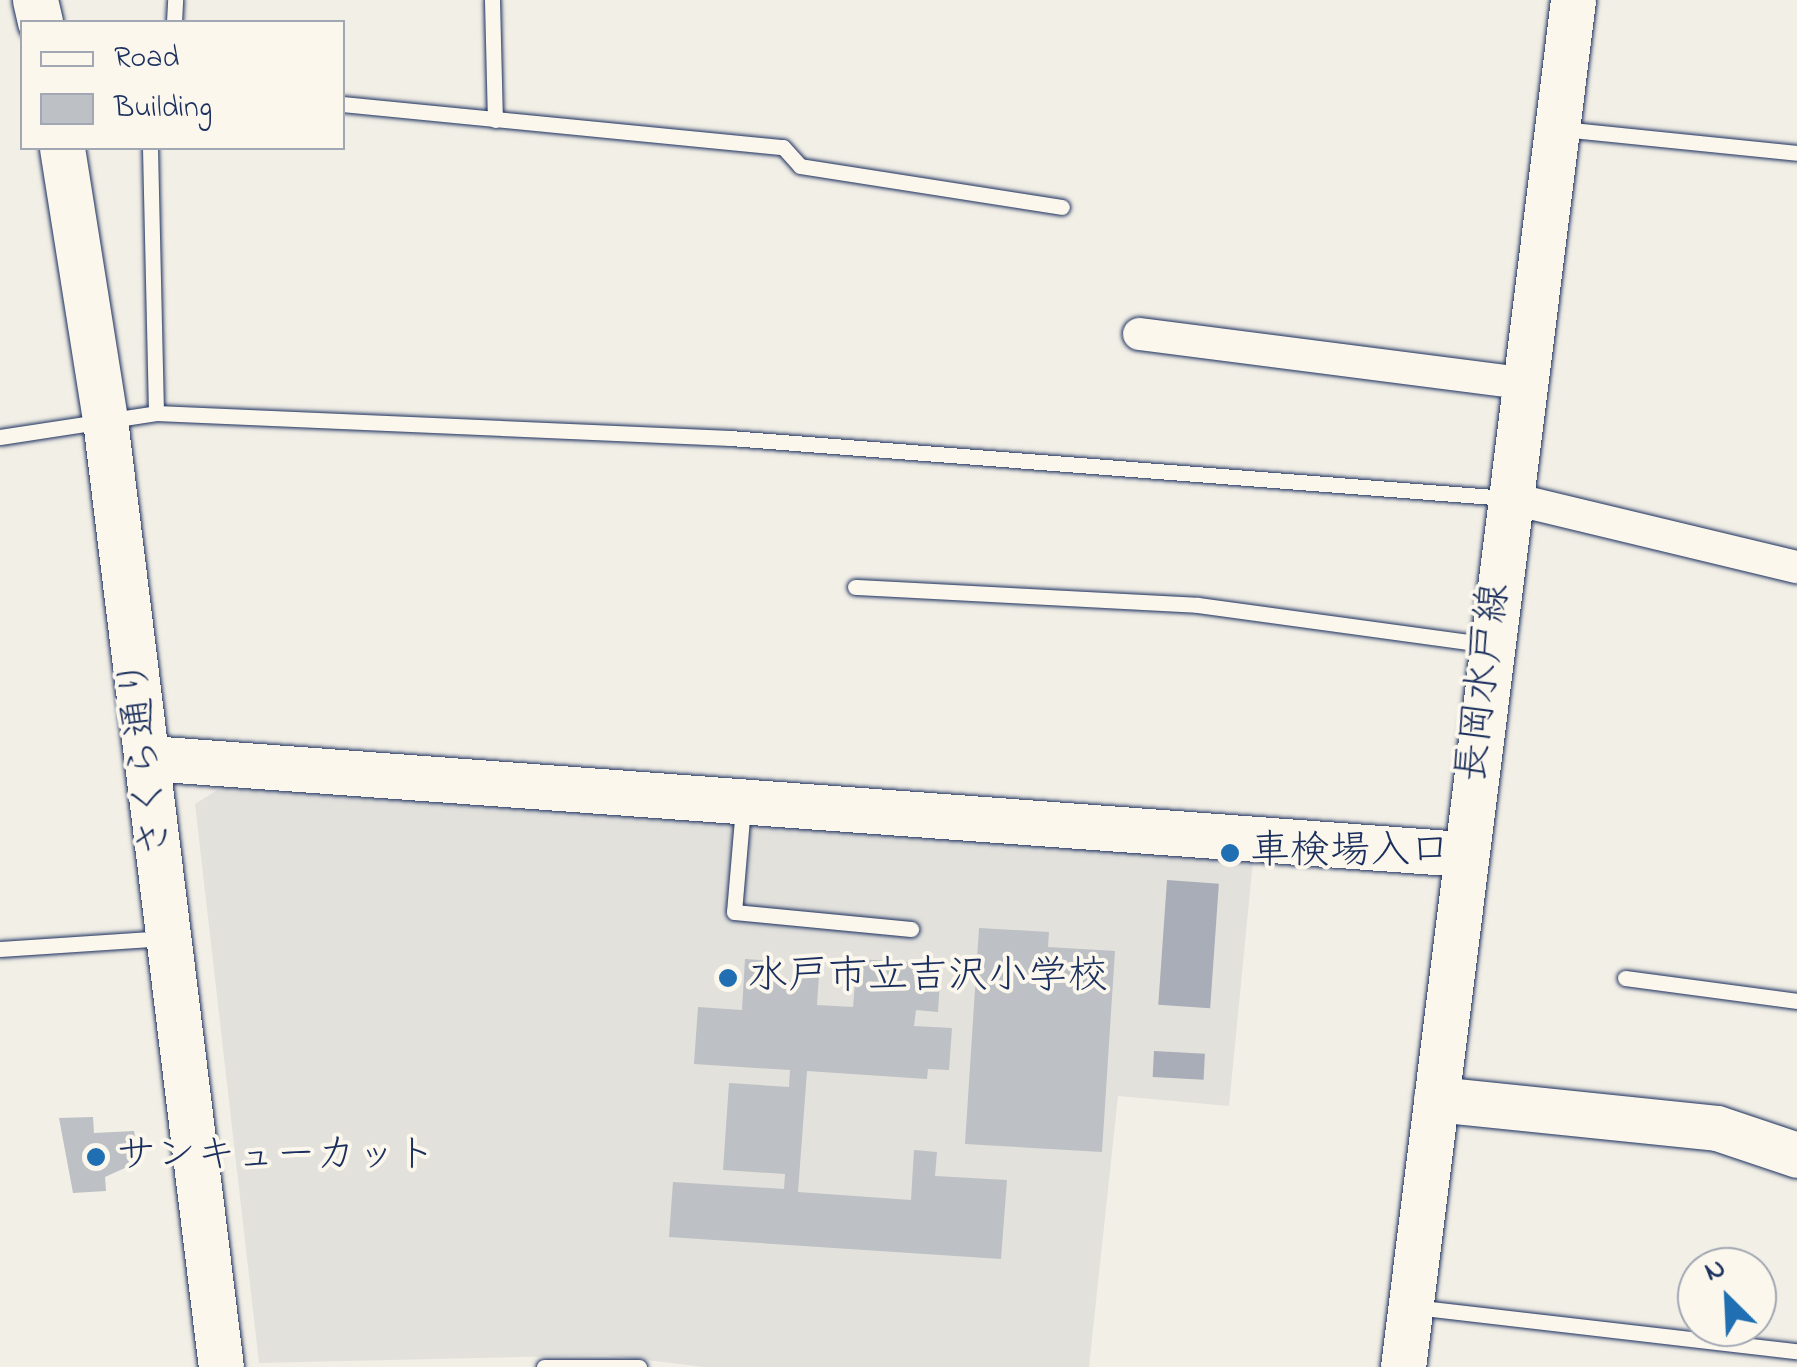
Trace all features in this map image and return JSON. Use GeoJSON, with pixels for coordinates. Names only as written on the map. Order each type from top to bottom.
{"type":"FeatureCollection","features":[{"type":"Feature","properties":{"kind":"street","name":"長岡水戸線"},"geometry":{"type":"LineString","coordinates":[[1403,1367],[1553,128],[1573,0]]}},
{"type":"Feature","properties":{"kind":"street","name":"さくら通り"},"geometry":{"type":"LineString","coordinates":[[62,150],[105,420],[221,1367]]}},
{"type":"Feature","properties":{"kind":"street"},"geometry":{"type":"LineString","coordinates":[[1140,334],[1522,383]]}},
{"type":"Feature","properties":{"kind":"street"},"geometry":{"type":"LineString","coordinates":[[1508,498],[1797,567]]}},
{"type":"Feature","properties":{"kind":"street"},"geometry":{"type":"LineString","coordinates":[[149,758],[1464,854]]}},
{"type":"Feature","properties":{"kind":"street"},"geometry":{"type":"LineString","coordinates":[[1436,1099],[1718,1128],[1797,1155]]}},
{"type":"Feature","properties":{"kind":"lane"},"geometry":{"type":"LineString","coordinates":[[492,0],[495,120]]}},
{"type":"Feature","properties":{"kind":"lane"},"geometry":{"type":"LineString","coordinates":[[345,104],[783,147],[800,166],[1062,207]]}},
{"type":"Feature","properties":{"kind":"lane"},"geometry":{"type":"LineString","coordinates":[[1553,128],[1797,153]]}},
{"type":"Feature","properties":{"kind":"lane"},"geometry":{"type":"LineString","coordinates":[[150,150],[156,413]]}},
{"type":"Feature","properties":{"kind":"lane"},"geometry":{"type":"LineString","coordinates":[[0,437],[156,413],[730,438],[1508,498]]}},
{"type":"Feature","properties":{"kind":"lane"},"geometry":{"type":"LineString","coordinates":[[854,586],[1198,605],[1490,646]]}},
{"type":"Feature","properties":{"kind":"lane"},"geometry":{"type":"LineString","coordinates":[[744,803],[734,912],[911,928]]}},
{"type":"Feature","properties":{"kind":"lane"},"geometry":{"type":"LineString","coordinates":[[0,949],[167,938]]}},
{"type":"Feature","properties":{"kind":"lane"},"geometry":{"type":"LineString","coordinates":[[1625,978],[1797,1001]]}},
{"type":"Feature","properties":{"kind":"lane"},"geometry":{"type":"LineString","coordinates":[[1410,1306],[1797,1351]]}},
{"type":"Feature","properties":{"kind":"lane"},"geometry":{"type":"LineString","coordinates":[[544,1367],[640,1367]]}},
{"type":"Feature","properties":{"kind":"shaded area","name":"水戸市立吉沢小学校"},"geometry":{"type":"Polygon","coordinates":[[[222,787],[1253,861],[1229,1106],[1118,1096],[1089,1367],[704,1367],[605,1355],[259,1363],[195,804],[222,787]]]}},
{"type":"Feature","properties":{"kind":"shaded area"},"geometry":{"type":"Polygon","coordinates":[[[1167,880],[1219,884],[1210,1008],[1158,1005],[1167,880]]]}},
{"type":"Feature","properties":{"kind":"shaded area"},"geometry":{"type":"Polygon","coordinates":[[[1154,1051],[1205,1054],[1204,1080],[1153,1077],[1154,1051]]]}},
{"type":"Feature","properties":{"kind":"building"},"geometry":{"type":"Polygon","coordinates":[[[979,928],[1049,932],[1048,947],[1115,951],[1102,1152],[965,1144],[979,928]]]}},
{"type":"Feature","properties":{"kind":"building"},"geometry":{"type":"Polygon","coordinates":[[[745,959],[777,961],[776,980],[797,981],[799,959],[820,960],[817,1005],[853,1007],[857,959],[941,964],[938,1012],[916,1010],[914,1026],[952,1028],[949,1070],[928,1069],[927,1079],[807,1071],[798,1192],[911,1200],[914,1150],[937,1152],[935,1176],[1007,1180],[1001,1259],[669,1237],[673,1182],[784,1189],[785,1174],[723,1170],[729,1083],[789,1087],[790,1070],[694,1064],[698,1007],[742,1010],[745,959]]]}},
{"type":"Feature","properties":{"kind":"building","name":"サンキューカット"},"geometry":{"type":"Polygon","coordinates":[[[93,1117],[94,1133],[134,1131],[136,1144],[127,1167],[105,1177],[106,1191],[73,1193],[59,1118],[93,1117]]]}},
{"type":"Feature","properties":{"kind":"place","name":"車検場入口"},"geometry":{"type":"Point","coordinates":[1230,853]}},
{"type":"Feature","properties":{"kind":"place","name":"水戸市立吉沢小学校"},"geometry":{"type":"Point","coordinates":[728,978]}},
{"type":"Feature","properties":{"kind":"place","name":"サンキューカット"},"geometry":{"type":"Point","coordinates":[96,1157]}}]}
